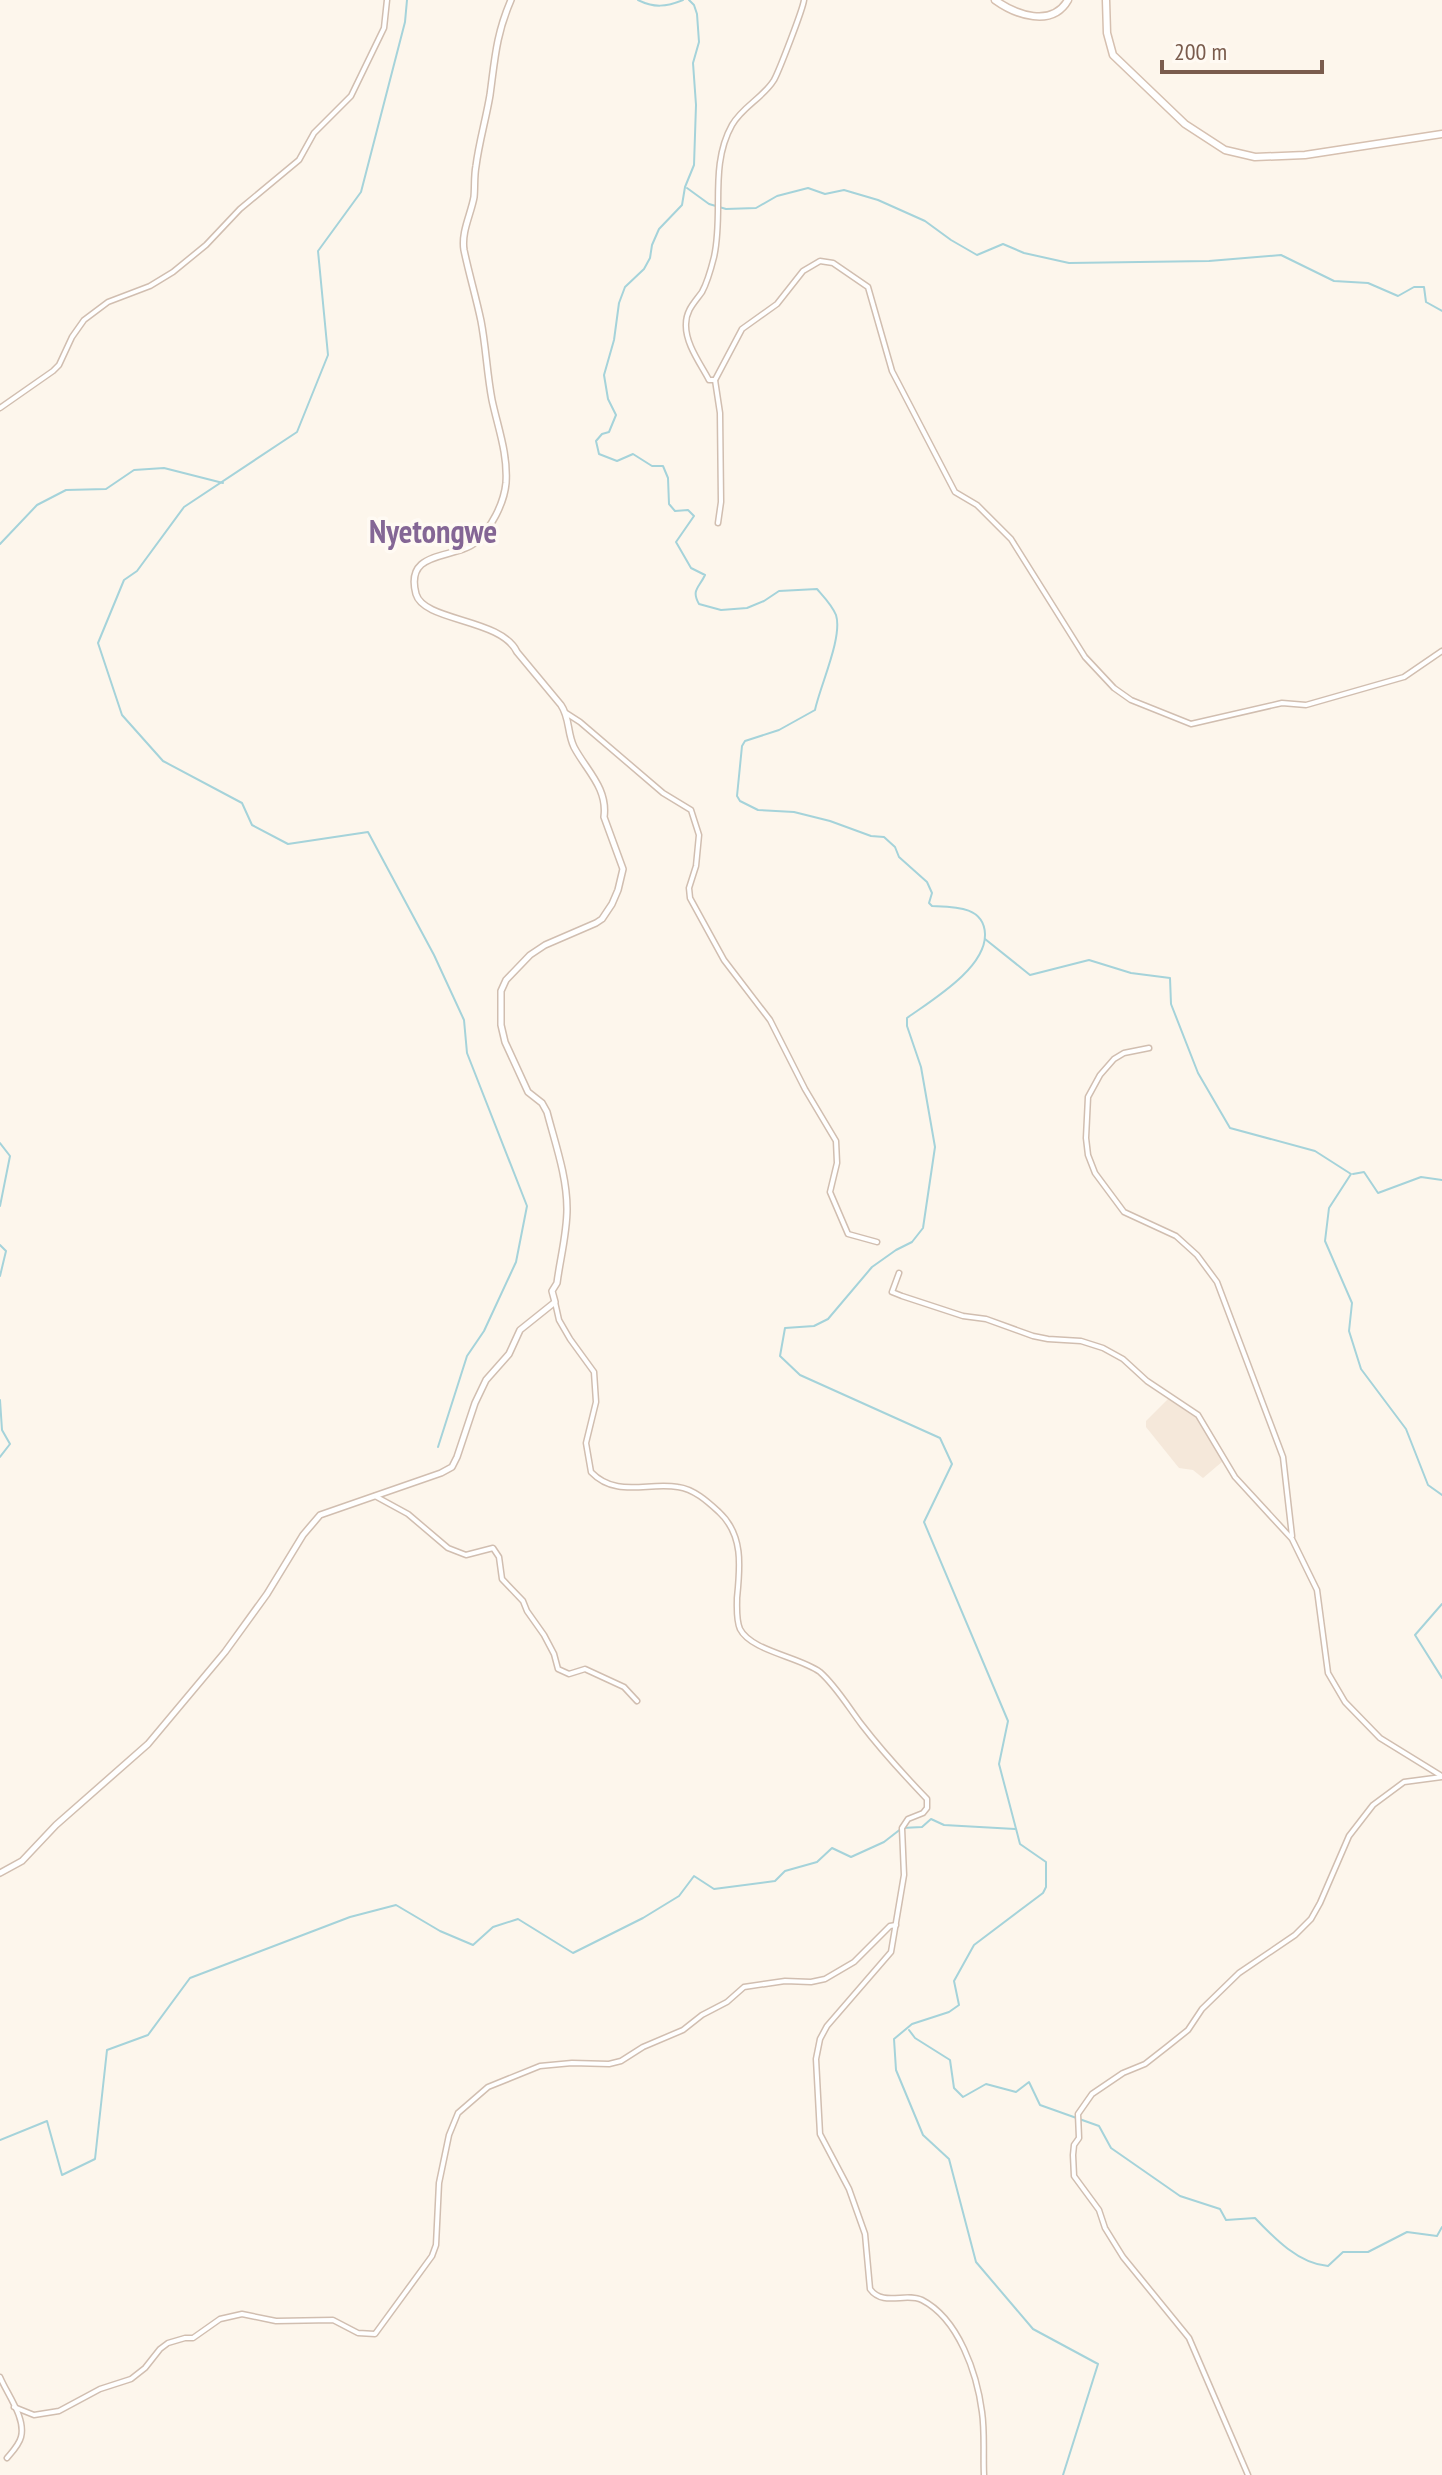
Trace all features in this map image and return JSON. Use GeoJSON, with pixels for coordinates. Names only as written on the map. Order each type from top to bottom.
{"type":"FeatureCollection","features":[{"type":"Feature","properties":{"kind":"main road"},"geometry":{"type":"LineString","coordinates":[[995,0],[1018,12],[1047,16],[1063,8],[1068,0]]}},
{"type":"Feature","properties":{"kind":"main road"},"geometry":{"type":"LineString","coordinates":[[1106,0],[1107,33],[1113,55],[1185,124],[1225,150],[1255,157],[1305,155],[1442,134]]}},
{"type":"Feature","properties":{"kind":"street"},"geometry":{"type":"LineString","coordinates":[[0,408],[59,365],[78,328],[93,312],[173,272],[206,245],[240,209],[299,160],[314,133],[351,96],[384,28],[387,0]]}},
{"type":"Feature","properties":{"kind":"street"},"geometry":{"type":"LineString","coordinates":[[511,0],[497,39],[475,168],[473,198],[463,239],[505,453],[506,487],[499,510],[475,542],[462,549],[434,556],[421,564],[415,580],[416,593],[431,612],[455,617],[513,642],[517,652],[566,713],[663,793],[691,810],[699,835],[696,866],[689,888],[690,898],[724,960],[770,1020],[836,1141],[837,1163],[830,1192],[848,1234],[877,1242]]}},
{"type":"Feature","properties":{"kind":"street"},"geometry":{"type":"LineString","coordinates":[[715,380],[709,380],[694,353],[685,321],[708,278],[715,253],[718,174],[726,139],[746,108],[775,79],[804,0]]}},
{"type":"Feature","properties":{"kind":"street"},"geometry":{"type":"LineString","coordinates":[[718,523],[721,502],[720,413],[715,380],[742,329],[777,304],[806,269],[820,261],[833,263],[868,287],[892,371],[955,492],[977,505],[1011,539],[1085,657],[1114,688],[1131,700],[1191,724],[1282,703],[1306,705],[1404,677],[1442,651]]}},
{"type":"Feature","properties":{"kind":"street"},"geometry":{"type":"LineString","coordinates":[[566,713],[575,748],[596,778],[605,808],[604,817],[623,869],[622,878],[612,904],[602,919],[545,945],[514,971],[501,991],[500,1008],[505,1042],[528,1092],[542,1103],[547,1112],[562,1168],[567,1213],[557,1283],[552,1291],[565,1329],[594,1372],[596,1402],[586,1443],[591,1472],[605,1483],[626,1489],[681,1487],[694,1492],[722,1515],[739,1549],[737,1608],[738,1622],[744,1634],[821,1674],[888,1759],[927,1799],[927,1808],[923,1813],[908,1819],[902,1828],[904,1875],[895,1938],[887,1958],[863,1982],[820,2039],[816,2059],[820,2134],[849,2189],[865,2234],[873,2294],[885,2298],[919,2298],[934,2308],[952,2327],[970,2363],[983,2415],[984,2475]]}},
{"type":"Feature","properties":{"kind":"street"},"geometry":{"type":"LineString","coordinates":[[1149,1048],[1124,1053],[1100,1075],[1088,1097],[1088,1155],[1095,1173],[1124,1212],[1176,1236],[1197,1255],[1217,1282],[1283,1457],[1292,1539]]}},
{"type":"Feature","properties":{"kind":"street"},"geometry":{"type":"LineString","coordinates":[[899,1273],[892,1292],[963,1316],[986,1319],[1048,1339],[1081,1341],[1123,1359],[1147,1381],[1198,1415],[1235,1477],[1292,1539],[1317,1590],[1328,1673],[1345,1702],[1380,1738],[1442,1777]]}},
{"type":"Feature","properties":{"kind":"street"},"geometry":{"type":"LineString","coordinates":[[0,1873],[22,1861],[56,1825],[148,1744],[225,1652],[320,1515],[452,1467],[486,1380],[509,1354],[520,1330],[555,1302]]}},
{"type":"Feature","properties":{"kind":"street"},"geometry":{"type":"LineString","coordinates":[[375,1496],[408,1514],[448,1548],[466,1555],[493,1548],[499,1557],[502,1579],[523,1601],[554,1654],[558,1669],[569,1674],[585,1669],[624,1687],[637,1701]]}},
{"type":"Feature","properties":{"kind":"street"},"geometry":{"type":"LineString","coordinates":[[1248,2475],[1189,2338],[1123,2257],[1105,2228],[1099,2210],[1074,2176],[1072,2164],[1074,2145],[1079,2138],[1078,2114],[1092,2094],[1123,2073],[1145,2064],[1168,2046],[1188,2030],[1202,2009],[1239,1973],[1295,1935],[1311,1919],[1349,1836],[1373,1805],[1404,1782],[1442,1777]]}},
{"type":"Feature","properties":{"kind":"street"},"geometry":{"type":"LineString","coordinates":[[14,2407],[34,2415],[59,2411],[100,2389],[131,2379],[168,2343],[193,2338],[214,2322],[231,2316],[242,2314],[276,2321],[333,2320],[358,2333],[375,2334],[432,2256],[436,2245],[439,2183],[449,2135],[458,2113],[478,2094],[540,2066],[621,2061],[643,2047],[683,2030],[702,2015],[727,2002],[744,1987],[825,1979],[854,1962],[890,1926],[896,1925]]}},
{"type":"Feature","properties":{"kind":"street"},"geometry":{"type":"LineString","coordinates":[[0,2377],[14,2407],[22,2435],[7,2458]]}},
{"type":"Feature","properties":{"kind":"shaded area"},"geometry":{"type":"Polygon","coordinates":[[[1170,1397],[1195,1413],[1223,1461],[1203,1478],[1193,1470],[1179,1468],[1146,1427],[1146,1421],[1170,1397]]]}},
{"type":"Feature","properties":{"kind":"waterway"},"geometry":{"type":"LineString","coordinates":[[407,0],[405,22],[361,192],[318,251],[328,355],[297,432],[184,507],[137,571],[124,580],[98,643],[122,715],[163,761],[242,803],[252,825],[288,844],[368,832],[434,955],[464,1020],[467,1053],[527,1206],[516,1262],[484,1331],[467,1356],[438,1447]]}},
{"type":"Feature","properties":{"kind":"waterway"},"geometry":{"type":"LineString","coordinates":[[638,0],[660,6],[683,0]]}},
{"type":"Feature","properties":{"kind":"waterway"},"geometry":{"type":"LineString","coordinates":[[689,0],[697,14],[699,42],[693,63],[696,105],[694,165],[682,205],[659,229],[650,258],[644,269],[625,287],[619,303],[614,340],[604,375],[608,399],[616,415],[609,432],[596,441],[599,454],[617,461],[633,454],[652,466],[663,466],[668,478],[669,504],[675,511],[688,510],[694,516],[676,542],[691,568],[705,575],[696,592],[699,604],[721,610],[747,608],[779,591],[817,589],[836,615],[834,648],[815,710],[779,730],[745,741],[737,796],[740,801],[758,810],[794,812],[871,836],[884,837],[895,847],[899,857],[927,882],[932,893],[929,903],[932,906],[966,910],[974,913],[983,925],[983,947],[977,959],[956,982],[907,1018],[921,1067],[935,1147],[923,1228],[912,1242],[872,1267],[828,1319],[814,1326],[785,1328],[780,1356],[800,1375],[940,1438],[952,1464],[924,1522],[1008,1721],[999,1764],[1020,1844],[1046,1862],[1046,1887],[1043,1893],[974,1945],[954,1981],[959,2005],[949,2012],[912,2024],[894,2039],[896,2070],[923,2135],[949,2159],[976,2262],[1033,2329],[1098,2364],[1063,2475]]}},
{"type":"Feature","properties":{"kind":"waterway"},"geometry":{"type":"LineString","coordinates":[[687,188],[709,204],[726,209],[756,208],[777,196],[808,188],[825,194],[844,190],[878,200],[925,221],[977,255],[1003,244],[1024,253],[1069,263],[1209,261],[1281,255],[1334,281],[1368,283],[1398,296],[1414,287],[1424,287],[1426,302],[1442,311]]}},
{"type":"Feature","properties":{"kind":"waterway"},"geometry":{"type":"LineString","coordinates":[[0,544],[37,505],[66,490],[106,489],[134,470],[164,468],[223,483]]}},
{"type":"Feature","properties":{"kind":"waterway"},"geometry":{"type":"LineString","coordinates":[[985,939],[1030,975],[1089,960],[1131,973],[1170,978],[1171,1004],[1198,1073],[1230,1128],[1315,1151],[1351,1174],[1329,1208],[1325,1241],[1352,1303],[1349,1331],[1361,1369],[1406,1429],[1428,1485],[1442,1495]]}},
{"type":"Feature","properties":{"kind":"waterway"},"geometry":{"type":"LineString","coordinates":[[0,1143],[10,1156],[0,1206]]}},
{"type":"Feature","properties":{"kind":"waterway"},"geometry":{"type":"LineString","coordinates":[[1353,1174],[1364,1172],[1378,1193],[1421,1177],[1442,1180]]}},
{"type":"Feature","properties":{"kind":"waterway"},"geometry":{"type":"LineString","coordinates":[[0,1245],[6,1251],[0,1276]]}},
{"type":"Feature","properties":{"kind":"waterway"},"geometry":{"type":"LineString","coordinates":[[0,1400],[2,1430],[10,1444],[0,1457]]}},
{"type":"Feature","properties":{"kind":"waterway"},"geometry":{"type":"LineString","coordinates":[[1442,1604],[1415,1635],[1442,1678]]}},
{"type":"Feature","properties":{"kind":"waterway"},"geometry":{"type":"LineString","coordinates":[[0,2140],[47,2121],[62,2175],[95,2159],[107,2050],[148,2035],[190,1978],[350,1917],[396,1905],[440,1931],[473,1945],[493,1927],[518,1919],[573,1953],[679,1896],[694,1876],[714,1889],[775,1881],[785,1871],[817,1862],[832,1848],[851,1857],[884,1842],[902,1828],[922,1827],[931,1819],[944,1825],[1015,1829]]}},
{"type":"Feature","properties":{"kind":"waterway"},"geometry":{"type":"LineString","coordinates":[[909,2030],[915,2038],[950,2060],[954,2088],[963,2097],[986,2084],[1016,2092],[1029,2082],[1040,2105],[1099,2126],[1111,2148],[1180,2196],[1220,2209],[1226,2220],[1255,2218],[1297,2255],[1317,2264],[1328,2266],[1343,2252],[1368,2252],[1407,2232],[1437,2236],[1442,2227]]}},
{"type":"Feature","properties":{"kind":"district","name":"Nyetongwe"},"geometry":{"type":"Point","coordinates":[433,532]}}]}
